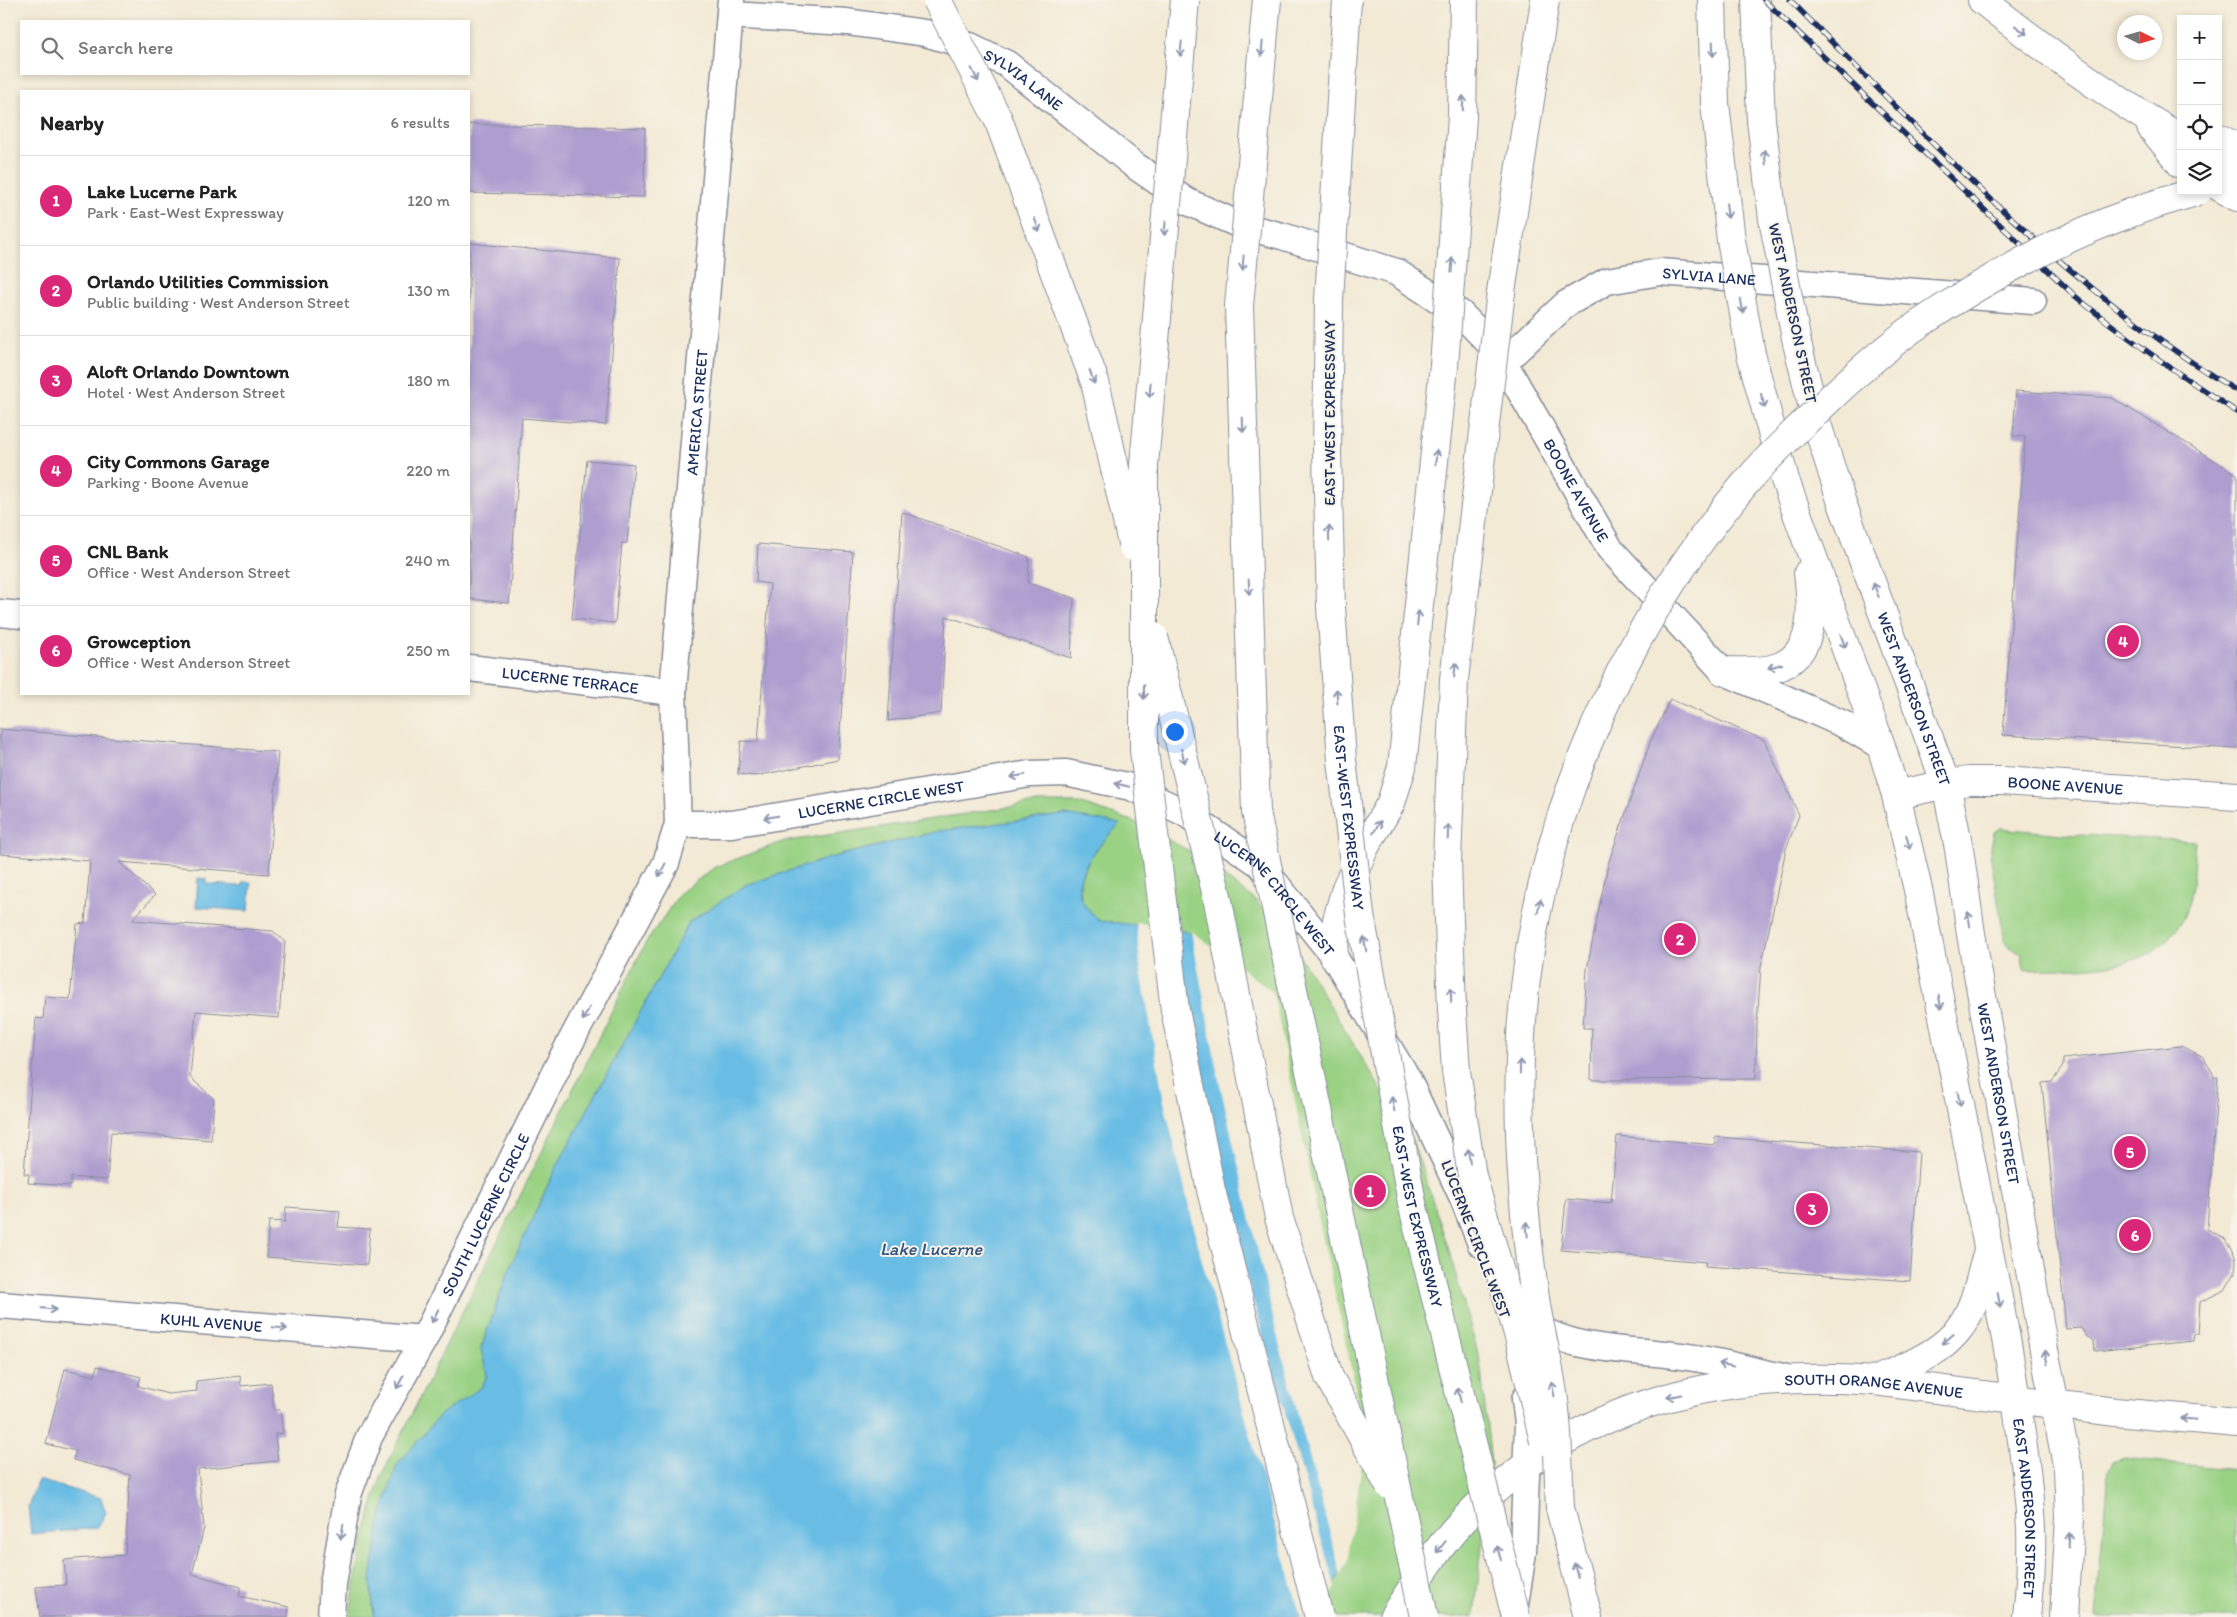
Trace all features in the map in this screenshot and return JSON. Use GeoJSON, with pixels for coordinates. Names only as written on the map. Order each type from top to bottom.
{"type":"FeatureCollection","features":[{"type":"Feature","properties":{"kind":"main road"},"geometry":{"type":"LineString","coordinates":[[937,0],[998,119],[1095,382],[1217,896],[1278,1218],[1329,1377],[1403,1511]]}},
{"type":"Feature","properties":{"kind":"main road"},"geometry":{"type":"LineString","coordinates":[[1185,0],[1144,465],[1144,750],[1175,1010],[1205,1161],[1319,1617]]}},
{"type":"Feature","properties":{"kind":"main road"},"geometry":{"type":"LineString","coordinates":[[1267,0],[1239,306],[1256,812],[1424,1617]]}},
{"type":"Feature","properties":{"kind":"main road","name":"EAST-WEST EXPRESSWAY"},"geometry":{"type":"LineString","coordinates":[[1347,0],[1329,300],[1327,452],[1331,607],[1342,760],[1360,914],[1412,1203],[1515,1617]]}},
{"type":"Feature","properties":{"kind":"main road"},"geometry":{"type":"LineString","coordinates":[[1333,955],[1337,920],[1346,888],[1365,847],[1391,803],[1402,767],[1444,366],[1462,117],[1464,0]]}},
{"type":"Feature","properties":{"kind":"main road"},"geometry":{"type":"LineString","coordinates":[[1545,0],[1501,292],[1454,679],[1447,862],[1451,1001],[1456,1063],[1472,1176],[1519,1337],[1588,1617]]}},
{"type":"Feature","properties":{"kind":"main road"},"geometry":{"type":"LineString","coordinates":[[1712,0],[1714,78],[1720,152],[1731,240],[1751,354],[1785,480],[1881,746],[1896,795],[1918,886],[1989,1248],[2016,1399]]}},
{"type":"Feature","properties":{"kind":"main road","name":"WEST ANDERSON STREET"},"geometry":{"type":"LineString","coordinates":[[1756,0],[1767,177],[1778,248],[1797,343],[1817,424],[1842,503],[1946,784],[1959,849],[1973,943],[2037,1311],[2056,1404]]}},
{"type":"Feature","properties":{"kind":"main road"},"geometry":{"type":"LineString","coordinates":[[1982,0],[2144,118],[2177,136]]}},
{"type":"Feature","properties":{"kind":"main road"},"geometry":{"type":"LineString","coordinates":[[2144,118],[2177,122]]}},
{"type":"Feature","properties":{"kind":"main road"},"geometry":{"type":"LineString","coordinates":[[2144,118],[2177,159]]}},
{"type":"Feature","properties":{"kind":"main road"},"geometry":{"type":"LineString","coordinates":[[2222,140],[2237,147]]}},
{"type":"Feature","properties":{"kind":"main road"},"geometry":{"type":"LineString","coordinates":[[2222,162],[2237,170]]}},
{"type":"Feature","properties":{"kind":"main road"},"geometry":{"type":"LineString","coordinates":[[2222,185],[2237,181]]}},
{"type":"Feature","properties":{"kind":"main road"},"geometry":{"type":"LineString","coordinates":[[2222,188],[2237,197]]}},
{"type":"Feature","properties":{"kind":"main road"},"geometry":{"type":"LineString","coordinates":[[1560,1508],[1554,1397],[1536,1306],[1527,1230],[1522,1158],[1521,1034],[1532,938],[1554,842],[1589,736],[1617,677],[1656,607],[1711,526],[1766,461],[1853,377],[1916,326],[2007,270],[2065,240],[2136,210],[2185,195]]}},
{"type":"Feature","properties":{"kind":"main road"},"geometry":{"type":"LineString","coordinates":[[1723,671],[1758,670],[1781,666],[1798,652],[1811,623],[1811,600],[1803,529]]}},
{"type":"Feature","properties":{"kind":"main road","name":"BOONE AVENUE"},"geometry":{"type":"LineString","coordinates":[[1896,795],[1946,784],[1969,781],[2002,781],[2237,796]]}},
{"type":"Feature","properties":{"kind":"main road"},"geometry":{"type":"LineString","coordinates":[[1875,1381],[1929,1354],[1961,1327],[1973,1304],[1989,1248]]}},
{"type":"Feature","properties":{"kind":"main road","name":"SOUTH ORANGE AVENUE"},"geometry":{"type":"LineString","coordinates":[[1393,1617],[1430,1561],[1456,1528],[1491,1494],[1557,1444],[1622,1412],[1658,1399],[1701,1390],[1791,1378],[1875,1381],[2056,1404],[2237,1423]]}},
{"type":"Feature","properties":{"kind":"main road","name":"EAST ANDERSON STREET"},"geometry":{"type":"LineString","coordinates":[[2016,1399],[2026,1468],[2031,1530],[2027,1617]]}},
{"type":"Feature","properties":{"kind":"main road"},"geometry":{"type":"LineString","coordinates":[[2056,1404],[2068,1469],[2070,1518],[2064,1617]]}},
{"type":"Feature","properties":{"kind":"street","name":"SYLVIA LANE"},"geometry":{"type":"LineString","coordinates":[[731,8],[925,33],[970,46],[1007,64],[1134,165],[1186,201],[1242,226],[1282,236]]}},
{"type":"Feature","properties":{"kind":"street","name":"AMERICA STREET"},"geometry":{"type":"LineString","coordinates":[[678,824],[673,692],[731,8]]}},
{"type":"Feature","properties":{"kind":"street","name":"BOONE AVENUE"},"geometry":{"type":"LineString","coordinates":[[1282,236],[1396,272],[1461,314],[1498,352],[1610,549],[1723,671],[1843,724],[1881,746]]}},
{"type":"Feature","properties":{"kind":"street","name":"SYLVIA LANE"},"geometry":{"type":"LineString","coordinates":[[1504,362],[1566,304],[1607,281],[1660,272],[2032,301]]}},
{"type":"Feature","properties":{"kind":"street"},"geometry":{"type":"LineString","coordinates":[[0,613],[20,615]]}},
{"type":"Feature","properties":{"kind":"street","name":"LUCERNE TERRACE"},"geometry":{"type":"LineString","coordinates":[[470,668],[673,692]]}},
{"type":"Feature","properties":{"kind":"street","name":"LUCERNE CIRCLE WEST"},"geometry":{"type":"LineString","coordinates":[[678,824],[732,824],[1030,774],[1066,772],[1131,787],[1185,813],[1260,864],[1333,955],[1408,1080],[1463,1198],[1499,1290],[1522,1370],[1528,1424],[1527,1466]]}},
{"type":"Feature","properties":{"kind":"street","name":"SOUTH LUCERNE CIRCLE"},"geometry":{"type":"LineString","coordinates":[[331,1617],[334,1584],[348,1495],[369,1437],[424,1339],[560,1062],[666,863],[678,824]]}},
{"type":"Feature","properties":{"kind":"street"},"geometry":{"type":"LineString","coordinates":[[1499,1290],[1531,1322],[1563,1338],[1588,1345],[1683,1356],[1791,1378]]}},
{"type":"Feature","properties":{"kind":"street","name":"KUHL AVENUE"},"geometry":{"type":"LineString","coordinates":[[0,1305],[424,1339]]}},
{"type":"Feature","properties":{"kind":"street"},"geometry":{"type":"LineString","coordinates":[[1515,1617],[1523,1552],[1527,1466]]}},
{"type":"Feature","properties":{"kind":"green space"},"geometry":{"type":"Polygon","coordinates":[[[1036,803],[1079,803],[1133,821],[1191,852],[1255,900],[1289,938],[1413,1142],[1447,1244],[1480,1361],[1491,1464],[1474,1617],[1317,1617],[1187,931],[1100,922],[1081,901],[1080,879],[1091,856],[1119,824],[1064,815],[939,831],[829,858],[746,885],[689,922],[555,1170],[507,1274],[481,1348],[487,1375],[482,1387],[468,1398],[371,1579],[374,1617],[350,1617],[363,1545],[382,1474],[645,944],[680,893],[715,867],[782,842],[1036,803]]]}},
{"type":"Feature","properties":{"kind":"green space"},"geometry":{"type":"Polygon","coordinates":[[[2000,828],[2061,834],[2195,841],[2190,898],[2184,916],[2176,930],[2165,942],[2152,952],[2137,959],[2096,967],[2024,970],[2022,954],[2011,948],[2004,937],[1990,853],[1994,832],[2000,828]]]}},
{"type":"Feature","properties":{"kind":"green space"},"geometry":{"type":"Polygon","coordinates":[[[2125,1458],[2237,1470],[2237,1617],[2096,1617],[2108,1470],[2112,1462],[2125,1458]]]}},
{"type":"Feature","properties":{"kind":"water","name":"Lake Lucerne"},"geometry":{"type":"Polygon","coordinates":[[[1064,815],[1120,824],[1097,849],[1084,869],[1080,880],[1079,890],[1082,901],[1100,921],[1187,931],[1271,993],[1345,1563],[1317,1617],[374,1617],[371,1579],[381,1516],[397,1465],[441,1414],[482,1387],[487,1375],[481,1349],[507,1274],[555,1170],[689,922],[746,885],[829,858],[939,831],[1064,815]]]}},
{"type":"Feature","properties":{"kind":"water"},"geometry":{"type":"Polygon","coordinates":[[[198,878],[206,879],[206,884],[243,886],[243,882],[251,882],[249,911],[196,907],[198,878]]]}},
{"type":"Feature","properties":{"kind":"water"},"geometry":{"type":"Polygon","coordinates":[[[38,1480],[101,1498],[106,1513],[97,1528],[31,1534],[28,1506],[38,1480]]]}},
{"type":"Feature","properties":{"kind":"pier"},"geometry":{"type":"Polygon","coordinates":[[[1136,923],[1175,927],[1185,1002],[1228,1206],[1248,1283],[1335,1587],[1320,1617],[1301,1617],[1202,1261],[1164,1102],[1140,965],[1136,923]]]}},
{"type":"Feature","properties":{"kind":"pier"},"geometry":{"type":"Polygon","coordinates":[[[1191,931],[1273,992],[1317,1211],[1366,1437],[1347,1563],[1341,1575],[1277,1335],[1219,1080],[1191,931]]]}},
{"type":"Feature","properties":{"kind":"building"},"geometry":{"type":"Polygon","coordinates":[[[470,124],[645,128],[644,197],[470,193],[470,124]]]}},
{"type":"Feature","properties":{"kind":"building"},"geometry":{"type":"Polygon","coordinates":[[[470,243],[620,258],[606,425],[522,418],[509,603],[470,599],[470,243]]]}},
{"type":"Feature","properties":{"kind":"building"},"geometry":{"type":"Polygon","coordinates":[[[2016,391],[2112,398],[2237,474],[2237,749],[2003,735],[2025,437],[2013,436],[2016,391]]]}},
{"type":"Feature","properties":{"kind":"building"},"geometry":{"type":"Polygon","coordinates":[[[587,460],[634,464],[627,543],[622,543],[615,623],[572,619],[587,460]]]}},
{"type":"Feature","properties":{"kind":"building"},"geometry":{"type":"Polygon","coordinates":[[[902,512],[1029,557],[1028,583],[1074,598],[1071,658],[946,616],[941,713],[888,721],[902,512]]]}},
{"type":"Feature","properties":{"kind":"building"},"geometry":{"type":"Polygon","coordinates":[[[758,544],[853,552],[838,759],[756,776],[738,774],[741,741],[758,742],[770,584],[756,582],[758,544]]]}},
{"type":"Feature","properties":{"kind":"building"},"geometry":{"type":"Polygon","coordinates":[[[1670,699],[1764,740],[1799,815],[1786,849],[1761,967],[1757,1022],[1756,1079],[1591,1080],[1592,1028],[1583,1028],[1587,969],[1608,864],[1650,743],[1670,699]]]}},
{"type":"Feature","properties":{"kind":"building"},"geometry":{"type":"Polygon","coordinates":[[[0,729],[278,752],[269,874],[119,862],[155,895],[132,920],[273,931],[285,942],[279,1018],[196,1011],[190,1077],[214,1099],[211,1140],[111,1132],[107,1180],[71,1177],[71,1186],[28,1183],[29,1174],[24,1174],[36,1018],[43,1019],[45,997],[70,999],[77,924],[85,923],[90,861],[0,854],[0,729]]]}},
{"type":"Feature","properties":{"kind":"building"},"geometry":{"type":"Polygon","coordinates":[[[2181,1046],[2202,1056],[2213,1073],[2213,1077],[2218,1077],[2207,1229],[2224,1238],[2232,1248],[2236,1260],[2235,1273],[2225,1290],[2200,1302],[2198,1334],[2194,1334],[2193,1341],[2095,1351],[2094,1341],[2086,1336],[2081,1328],[2066,1329],[2042,1083],[2052,1082],[2063,1066],[2063,1059],[2181,1046]]]}},
{"type":"Feature","properties":{"kind":"building"},"geometry":{"type":"Polygon","coordinates":[[[1617,1136],[1715,1145],[1715,1137],[1919,1152],[1910,1281],[1705,1266],[1706,1262],[1561,1250],[1566,1199],[1611,1203],[1617,1136]]]}},
{"type":"Feature","properties":{"kind":"building"},"geometry":{"type":"Polygon","coordinates":[[[286,1207],[340,1211],[338,1227],[370,1229],[367,1265],[266,1257],[269,1221],[285,1222],[286,1207]]]}},
{"type":"Feature","properties":{"kind":"building"},"geometry":{"type":"Polygon","coordinates":[[[97,1366],[141,1377],[138,1386],[168,1394],[197,1391],[196,1381],[240,1376],[241,1386],[271,1383],[274,1410],[280,1410],[283,1433],[275,1434],[278,1461],[198,1469],[204,1528],[192,1574],[241,1587],[239,1596],[289,1607],[288,1617],[40,1617],[36,1587],[66,1585],[64,1560],[125,1555],[130,1475],[73,1460],[76,1451],[46,1444],[65,1369],[95,1376],[97,1366]]]}},
{"type":"Feature","properties":{"kind":"railway"},"geometry":{"type":"LineString","coordinates":[[1764,0],[2075,296],[2154,356],[2237,412]]}},
{"type":"Feature","properties":{"kind":"railway"},"geometry":{"type":"LineString","coordinates":[[1790,0],[1948,158],[2058,259],[2115,306],[2175,351],[2237,391]]}},
{"type":"Feature","properties":{"kind":"place","name":"City Commons Garage"},"geometry":{"type":"Point","coordinates":[2123,641]}},
{"type":"Feature","properties":{"kind":"place","name":"Orlando Utilities Commission"},"geometry":{"type":"Point","coordinates":[1680,939]}},
{"type":"Feature","properties":{"kind":"place","name":"CNL Bank"},"geometry":{"type":"Point","coordinates":[2130,1152]}},
{"type":"Feature","properties":{"kind":"place","name":"Lake Lucerne Park"},"geometry":{"type":"Point","coordinates":[1370,1191]}},
{"type":"Feature","properties":{"kind":"place","name":"Aloft Orlando Downtown"},"geometry":{"type":"Point","coordinates":[1812,1209]}},
{"type":"Feature","properties":{"kind":"place","name":"Growception"},"geometry":{"type":"Point","coordinates":[2135,1235]}}]}
